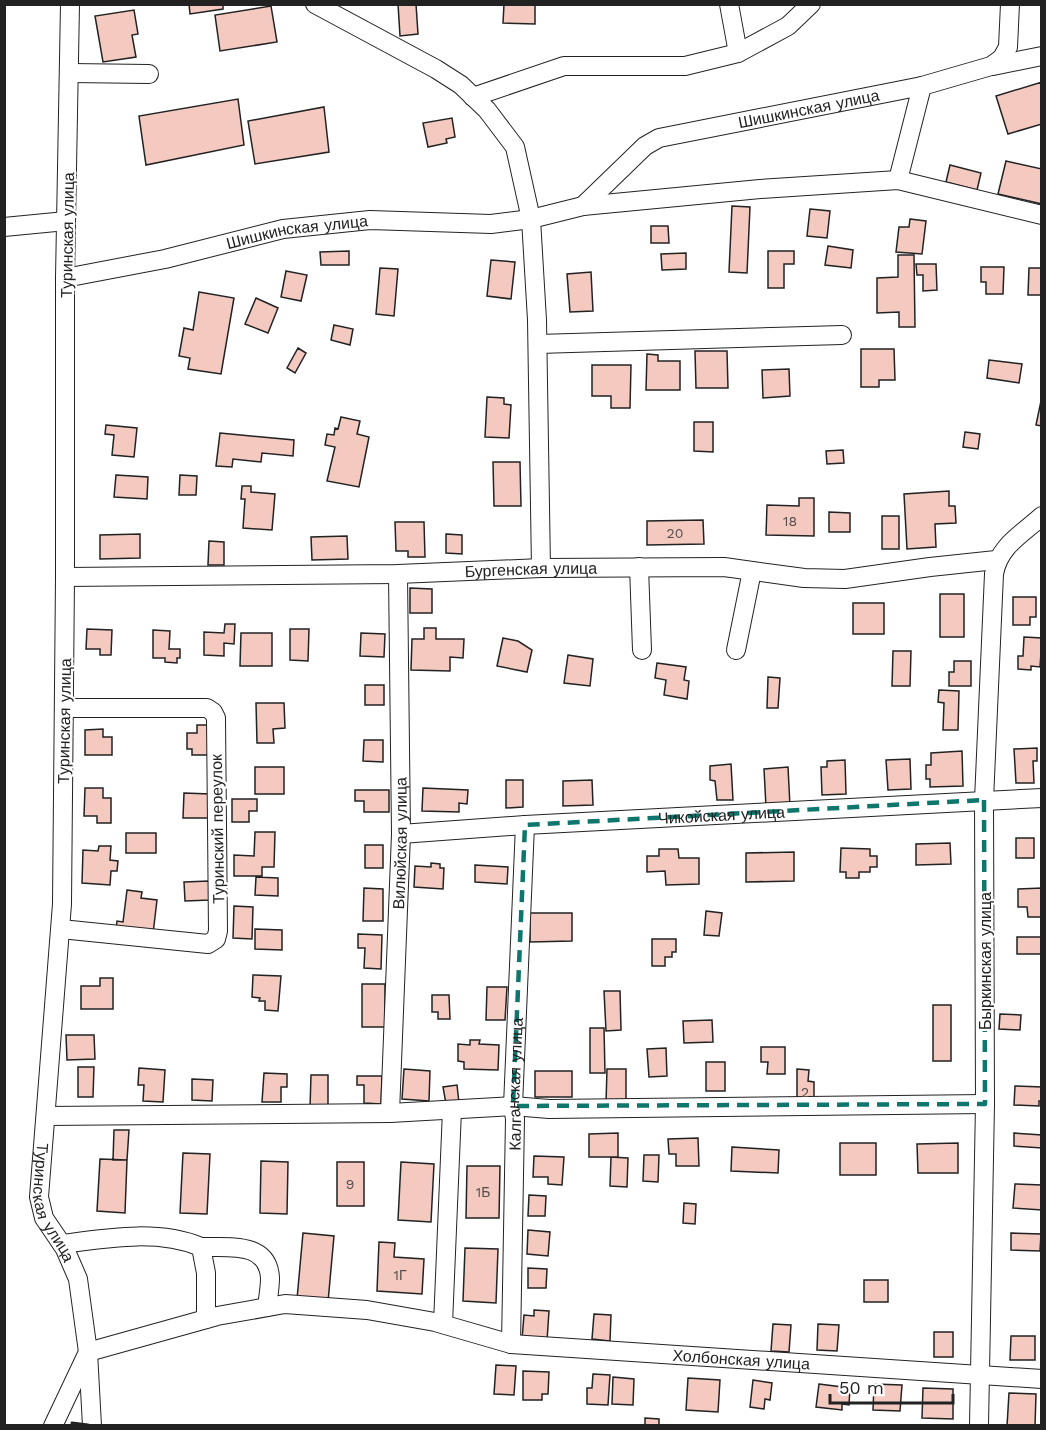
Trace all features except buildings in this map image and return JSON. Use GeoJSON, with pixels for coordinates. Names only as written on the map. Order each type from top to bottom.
{"type":"FeatureCollection","features":[{"type":"Feature","properties":{"kind":"street","name":"Туринская улица"},"geometry":{"type":"LineString","coordinates":[[70,4],[65,278],[65,578],[61,928],[39,1197],[44,1218],[62,1244],[78,1279],[88,1352],[92,1425]]}},
{"type":"Feature","properties":{"kind":"street"},"geometry":{"type":"LineString","coordinates":[[315,4],[436,69],[461,85],[487,110],[515,147],[531,219],[538,344],[541,568]]}},
{"type":"Feature","properties":{"kind":"street"},"geometry":{"type":"LineString","coordinates":[[729,4],[738,53]]}},
{"type":"Feature","properties":{"kind":"street"},"geometry":{"type":"LineString","coordinates":[[473,97],[564,66],[685,66],[738,53],[788,26],[811,4]]}},
{"type":"Feature","properties":{"kind":"street"},"geometry":{"type":"LineString","coordinates":[[991,66],[1002,58],[1008,47],[1010,4]]}},
{"type":"Feature","properties":{"kind":"street","name":"Шишкинская улица"},"geometry":{"type":"LineString","coordinates":[[583,206],[645,146],[659,138],[922,86],[991,66],[1041,56]]}},
{"type":"Feature","properties":{"kind":"street"},"geometry":{"type":"LineString","coordinates":[[70,74],[149,74]]}},
{"type":"Feature","properties":{"kind":"street"},"geometry":{"type":"LineString","coordinates":[[898,180],[922,86]]}},
{"type":"Feature","properties":{"kind":"street","name":"Шишкинская улица"},"geometry":{"type":"LineString","coordinates":[[65,278],[165,259],[283,229],[370,220],[491,224],[531,219],[583,206],[760,189],[898,180],[1041,215]]}},
{"type":"Feature","properties":{"kind":"street"},"geometry":{"type":"LineString","coordinates":[[4,227],[66,220]]}},
{"type":"Feature","properties":{"kind":"street"},"geometry":{"type":"LineString","coordinates":[[538,344],[842,335]]}},
{"type":"Feature","properties":{"kind":"street"},"geometry":{"type":"LineString","coordinates":[[996,560],[1003,550],[1041,516]]}},
{"type":"Feature","properties":{"kind":"street","name":"Бургенская улица"},"geometry":{"type":"LineString","coordinates":[[65,578],[398,574],[541,568],[724,567],[804,579],[845,579],[996,560]]}},
{"type":"Feature","properties":{"kind":"street","name":"Быркинская улица"},"geometry":{"type":"LineString","coordinates":[[979,1425],[985,1104],[984,800],[996,560]]}},
{"type":"Feature","properties":{"kind":"street"},"geometry":{"type":"LineString","coordinates":[[639,567],[642,650]]}},
{"type":"Feature","properties":{"kind":"street"},"geometry":{"type":"LineString","coordinates":[[736,650],[752,571]]}},
{"type":"Feature","properties":{"kind":"street","name":"Вилюйская улица"},"geometry":{"type":"LineString","coordinates":[[390,1113],[401,834],[398,574]]}},
{"type":"Feature","properties":{"kind":"street","name":"Туринский переулок"},"geometry":{"type":"LineString","coordinates":[[61,928],[207,944],[216,939],[218,931],[216,718],[213,712],[207,708],[64,708]]}},
{"type":"Feature","properties":{"kind":"street","name":"Чикойская улица"},"geometry":{"type":"LineString","coordinates":[[401,834],[525,825],[1041,798]]}},
{"type":"Feature","properties":{"kind":"street","name":"Калганская улица"},"geometry":{"type":"LineString","coordinates":[[511,1344],[515,1119],[513,1106],[525,825]]}},
{"type":"Feature","properties":{"kind":"street"},"geometry":{"type":"LineString","coordinates":[[46,1116],[390,1113],[513,1106],[549,1109],[985,1104]]}},
{"type":"Feature","properties":{"kind":"street"},"geometry":{"type":"LineString","coordinates":[[443,1324],[452,1110]]}},
{"type":"Feature","properties":{"kind":"street"},"geometry":{"type":"LineString","coordinates":[[62,1244],[121,1237],[181,1239],[201,1247],[256,1251],[267,1261],[270,1278],[267,1307]]}},
{"type":"Feature","properties":{"kind":"street"},"geometry":{"type":"LineString","coordinates":[[201,1247],[206,1273],[206,1319]]}},
{"type":"Feature","properties":{"kind":"street","name":"Холбонская улица"},"geometry":{"type":"LineString","coordinates":[[88,1352],[206,1319],[285,1304],[367,1310],[443,1324],[511,1344],[1041,1378]]}},
{"type":"Feature","properties":{"kind":"street"},"geometry":{"type":"LineString","coordinates":[[53,1425],[88,1352]]}},
{"type":"Feature","properties":{"kind":"highlighted area"},"geometry":{"type":"Polygon","coordinates":[[[984,800],[985,1104],[513,1106],[525,825],[984,800]]]}},
{"type":"Feature","properties":{"kind":"wall"},"geometry":{"type":"LineString","coordinates":[[73,1426],[72,1423],[88,1425]]}}]}
